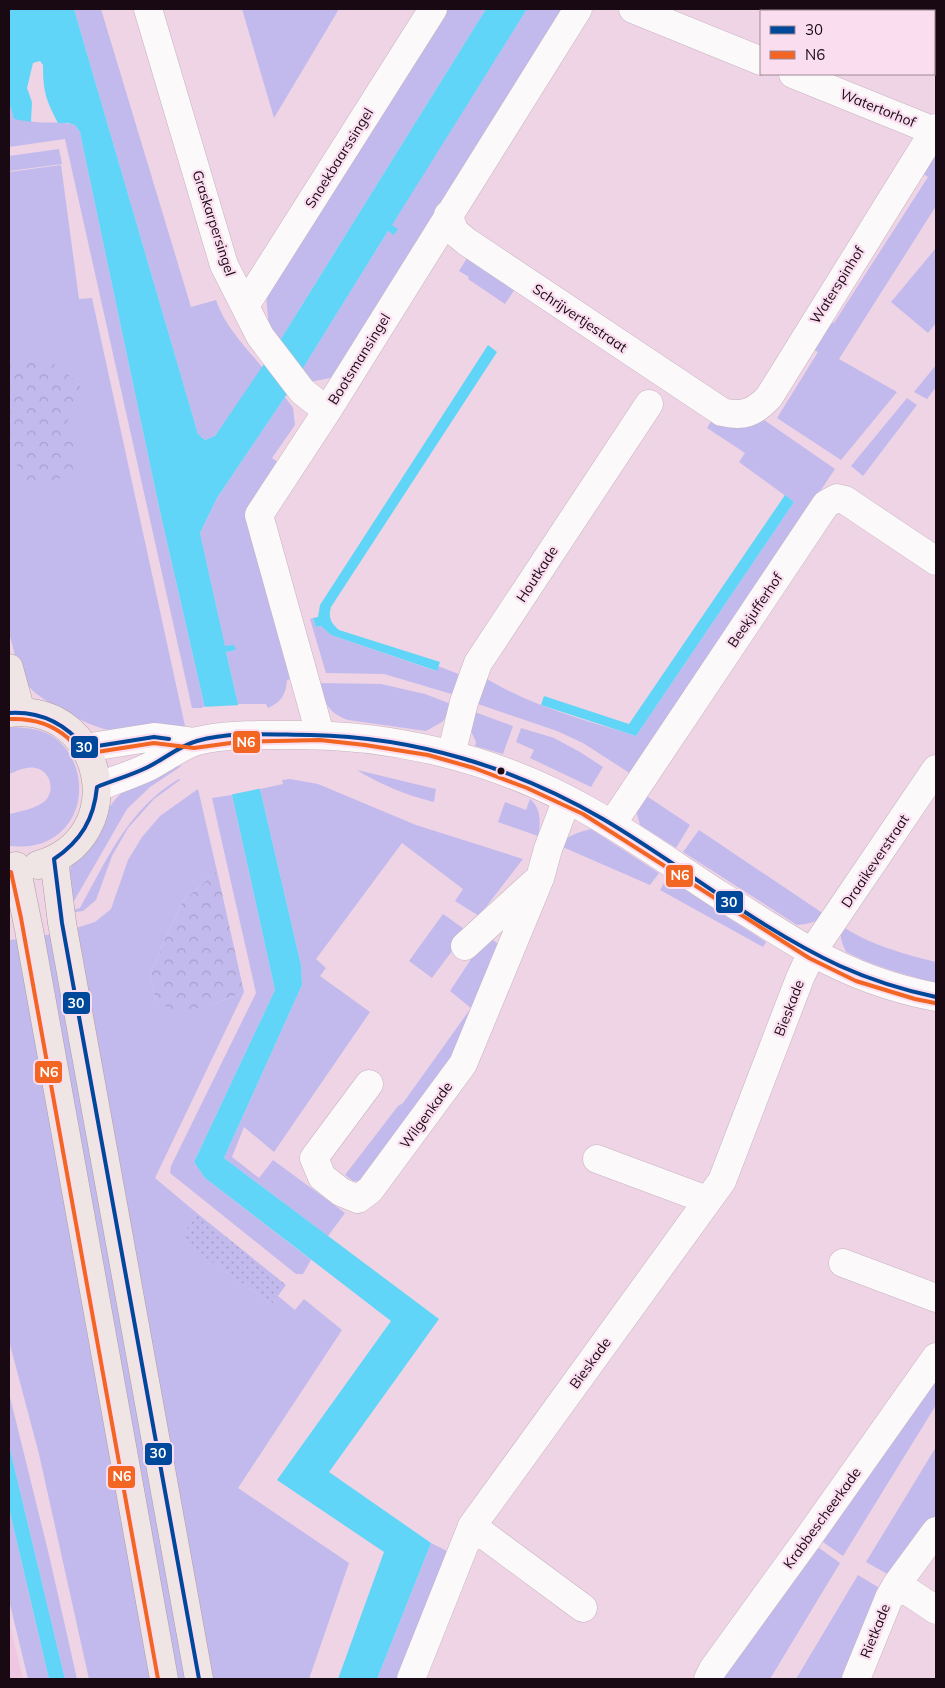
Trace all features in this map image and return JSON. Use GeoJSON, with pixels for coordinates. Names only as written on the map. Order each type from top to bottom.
{"type":"FeatureCollection","features":[{"type":"Feature","properties":{"kind":"main road"},"geometry":{"type":"LineString","coordinates":[[9,668],[15,712],[34,713],[58,722],[68,729],[85,748],[96,773],[97,787],[94,812],[82,835],[74,844],[54,859],[35,865],[12,866],[28,923],[164,1679]]}},
{"type":"Feature","properties":{"kind":"main road"},"geometry":{"type":"LineString","coordinates":[[54,859],[62,923],[199,1679]]}},
{"type":"Feature","properties":{"kind":"street","name":"Graskarpersingel"},"geometry":{"type":"LineString","coordinates":[[148,9],[224,265],[260,336],[302,392],[327,411]]}},
{"type":"Feature","properties":{"kind":"street","name":"Snoekbaarssingel"},"geometry":{"type":"LineString","coordinates":[[245,306],[434,9]]}},
{"type":"Feature","properties":{"kind":"street","name":"Bootsmansingel"},"geometry":{"type":"LineString","coordinates":[[320,734],[259,515],[327,411],[578,9]]}},
{"type":"Feature","properties":{"kind":"street"},"geometry":{"type":"LineString","coordinates":[[633,9],[760,61]]}},
{"type":"Feature","properties":{"kind":"street","name":"Watertorhof"},"geometry":{"type":"LineString","coordinates":[[796,75],[935,130]]}},
{"type":"Feature","properties":{"kind":"street","name":"Waterspinhof"},"geometry":{"type":"LineString","coordinates":[[722,412],[742,415],[756,409],[769,397],[935,130]]}},
{"type":"Feature","properties":{"kind":"street","name":"Schrijvertjestraat"},"geometry":{"type":"LineString","coordinates":[[448,215],[455,232],[467,242],[722,412]]}},
{"type":"Feature","properties":{"kind":"street","name":"Houtkade"},"geometry":{"type":"LineString","coordinates":[[451,755],[464,702],[478,663],[649,404]]}},
{"type":"Feature","properties":{"kind":"street","name":"Beekjufferhof"},"geometry":{"type":"LineString","coordinates":[[612,824],[826,504],[837,498],[845,500],[936,561]]}},
{"type":"Feature","properties":{"kind":"street"},"geometry":{"type":"LineString","coordinates":[[85,748],[154,737],[196,741],[238,736],[320,734],[429,749],[451,755],[496,769],[567,799],[612,824],[671,864],[812,952],[858,974],[917,993],[936,996]]}},
{"type":"Feature","properties":{"kind":"street"},"geometry":{"type":"LineString","coordinates":[[97,787],[147,767],[196,741]]}},
{"type":"Feature","properties":{"kind":"street","name":"Draaikeverstraat"},"geometry":{"type":"LineString","coordinates":[[812,952],[936,769]]}},
{"type":"Feature","properties":{"kind":"street","name":"Wilgenkade"},"geometry":{"type":"LineString","coordinates":[[369,1084],[314,1158],[322,1177],[340,1192],[358,1199],[370,1190],[463,1064],[540,878],[548,849],[567,799]]}},
{"type":"Feature","properties":{"kind":"street"},"geometry":{"type":"LineString","coordinates":[[465,946],[540,878]]}},
{"type":"Feature","properties":{"kind":"street","name":"Bieskade"},"geometry":{"type":"LineString","coordinates":[[411,1679],[472,1526],[722,1181],[800,978],[812,952]]}},
{"type":"Feature","properties":{"kind":"street"},"geometry":{"type":"LineString","coordinates":[[597,1159],[707,1200]]}},
{"type":"Feature","properties":{"kind":"street"},"geometry":{"type":"LineString","coordinates":[[843,1263],[936,1298]]}},
{"type":"Feature","properties":{"kind":"street","name":"Krabbescheerkade"},"geometry":{"type":"LineString","coordinates":[[708,1679],[712,1669],[808,1538],[936,1357]]}},
{"type":"Feature","properties":{"kind":"street"},"geometry":{"type":"LineString","coordinates":[[472,1526],[583,1608]]}},
{"type":"Feature","properties":{"kind":"street","name":"Rietkade"},"geometry":{"type":"LineString","coordinates":[[856,1679],[889,1598],[936,1531]]}},
{"type":"Feature","properties":{"kind":"street"},"geometry":{"type":"LineString","coordinates":[[897,1584],[936,1610]]}},
{"type":"Feature","properties":{"kind":"shaded area"},"geometry":{"type":"Polygon","coordinates":[[[9,1622],[23,1679],[9,1679],[9,1622]]]}},
{"type":"Feature","properties":{"kind":"green space"},"geometry":{"type":"Polygon","coordinates":[[[74,9],[101,9],[191,307],[216,300],[230,327],[263,368],[215,436],[205,440],[198,434],[74,9]]]}},
{"type":"Feature","properties":{"kind":"green space"},"geometry":{"type":"Polygon","coordinates":[[[242,9],[339,9],[274,118],[242,9]]]}},
{"type":"Feature","properties":{"kind":"green space"},"geometry":{"type":"Polygon","coordinates":[[[446,9],[486,9],[279,342],[269,328],[266,295],[446,9]]]}},
{"type":"Feature","properties":{"kind":"green space"},"geometry":{"type":"Polygon","coordinates":[[[527,9],[567,9],[338,374],[330,378],[310,382],[301,371],[388,231],[394,234],[397,229],[391,225],[527,9]]]}},
{"type":"Feature","properties":{"kind":"green space"},"geometry":{"type":"Polygon","coordinates":[[[9,101],[13,114],[20,118],[35,122],[67,123],[75,125],[80,132],[159,507],[205,708],[192,708],[65,139],[9,147],[9,101]]]}},
{"type":"Feature","properties":{"kind":"green space"},"geometry":{"type":"Polygon","coordinates":[[[936,143],[936,206],[839,359],[897,392],[841,460],[777,418],[818,352],[809,347],[826,320],[834,323],[928,177],[919,171],[936,143]]]}},
{"type":"Feature","properties":{"kind":"green space"},"geometry":{"type":"Polygon","coordinates":[[[59,149],[62,164],[9,171],[9,156],[59,149]]]}},
{"type":"Feature","properties":{"kind":"green space"},"geometry":{"type":"Polygon","coordinates":[[[61,165],[79,299],[92,298],[185,726],[109,730],[64,712],[41,697],[26,683],[18,665],[9,633],[9,172],[61,165]]]}},
{"type":"Feature","properties":{"kind":"green space"},"geometry":{"type":"Polygon","coordinates":[[[936,248],[936,323],[928,333],[891,302],[936,248]]]}},
{"type":"Feature","properties":{"kind":"green space"},"geometry":{"type":"Polygon","coordinates":[[[469,255],[517,286],[505,304],[459,271],[469,255]]]}},
{"type":"Feature","properties":{"kind":"green space"},"geometry":{"type":"Polygon","coordinates":[[[9,355],[57,365],[79,384],[82,394],[67,414],[78,472],[25,490],[9,440],[9,355]]]}},
{"type":"Feature","properties":{"kind":"green space"},"geometry":{"type":"Polygon","coordinates":[[[936,365],[936,387],[927,399],[914,392],[936,365]]]}},
{"type":"Feature","properties":{"kind":"green space"},"geometry":{"type":"Polygon","coordinates":[[[285,397],[293,408],[295,425],[272,458],[279,463],[250,505],[294,678],[287,680],[282,697],[268,708],[266,704],[238,704],[226,652],[235,650],[225,647],[200,533],[217,498],[285,397]]]}},
{"type":"Feature","properties":{"kind":"green space"},"geometry":{"type":"Polygon","coordinates":[[[907,398],[917,405],[863,476],[851,466],[907,398]]]}},
{"type":"Feature","properties":{"kind":"green space"},"geometry":{"type":"Polygon","coordinates":[[[760,417],[835,469],[631,774],[583,743],[557,731],[475,703],[487,679],[541,705],[636,736],[794,502],[739,462],[745,453],[707,428],[713,418],[760,417]]]}},
{"type":"Feature","properties":{"kind":"green space"},"geometry":{"type":"Polygon","coordinates":[[[313,618],[316,627],[321,626],[331,635],[436,671],[438,666],[461,675],[455,695],[384,674],[326,673],[310,619],[313,618]]]}},
{"type":"Feature","properties":{"kind":"green space"},"geometry":{"type":"Polygon","coordinates":[[[319,683],[381,684],[425,694],[451,704],[448,715],[442,722],[426,731],[348,720],[331,710],[323,696],[319,683]]]}},
{"type":"Feature","properties":{"kind":"green space"},"geometry":{"type":"Polygon","coordinates":[[[472,711],[513,726],[503,754],[475,746],[476,742],[470,729],[472,711]]]}},
{"type":"Feature","properties":{"kind":"green space"},"geometry":{"type":"Polygon","coordinates":[[[9,728],[40,731],[55,738],[66,749],[74,762],[78,777],[77,807],[70,821],[61,832],[47,841],[33,845],[9,846],[9,814],[37,806],[45,801],[51,786],[48,776],[35,768],[25,768],[9,774],[9,728]]]}},
{"type":"Feature","properties":{"kind":"green space"},"geometry":{"type":"Polygon","coordinates":[[[521,728],[554,738],[603,767],[591,787],[530,758],[534,750],[516,742],[521,728]]]}},
{"type":"Feature","properties":{"kind":"green space"},"geometry":{"type":"Polygon","coordinates":[[[183,765],[150,787],[127,809],[74,901],[69,903],[68,876],[71,867],[104,814],[122,792],[135,782],[183,765]]]}},
{"type":"Feature","properties":{"kind":"green space"},"geometry":{"type":"Polygon","coordinates":[[[357,770],[436,789],[434,802],[394,789],[357,770]]]}},
{"type":"Feature","properties":{"kind":"green space"},"geometry":{"type":"Polygon","coordinates":[[[179,779],[154,799],[128,828],[112,856],[96,900],[83,911],[69,913],[69,911],[80,908],[110,853],[121,836],[146,804],[179,779]]]}},
{"type":"Feature","properties":{"kind":"green space"},"geometry":{"type":"Polygon","coordinates":[[[290,779],[318,784],[416,825],[523,859],[479,916],[455,901],[463,889],[402,843],[316,959],[326,968],[320,976],[370,1012],[274,1152],[244,1127],[232,1157],[259,1178],[273,1160],[345,1213],[328,1236],[224,1158],[302,985],[301,965],[260,789],[283,784],[282,780],[290,779]]]}},
{"type":"Feature","properties":{"kind":"green space"},"geometry":{"type":"Polygon","coordinates":[[[198,789],[217,871],[183,901],[150,976],[156,1001],[212,1005],[244,992],[155,1178],[198,1214],[180,1239],[272,1304],[278,1296],[295,1310],[304,1299],[342,1330],[238,1488],[349,1563],[309,1679],[209,1679],[73,929],[95,922],[111,909],[128,860],[142,837],[160,816],[198,789]]]}},
{"type":"Feature","properties":{"kind":"green space"},"geometry":{"type":"Polygon","coordinates":[[[642,793],[690,825],[676,848],[640,825],[636,810],[642,793]]]}},
{"type":"Feature","properties":{"kind":"green space"},"geometry":{"type":"Polygon","coordinates":[[[232,795],[275,990],[194,1162],[205,1178],[311,1260],[303,1274],[296,1274],[170,1173],[171,1166],[256,993],[212,798],[232,795]]]}},
{"type":"Feature","properties":{"kind":"green space"},"geometry":{"type":"Polygon","coordinates":[[[530,799],[538,811],[540,826],[538,836],[498,822],[505,802],[526,810],[530,799]]]}},
{"type":"Feature","properties":{"kind":"green space"},"geometry":{"type":"Polygon","coordinates":[[[591,829],[659,873],[650,885],[558,845],[573,835],[591,829]]]}},
{"type":"Feature","properties":{"kind":"green space"},"geometry":{"type":"Polygon","coordinates":[[[699,830],[824,914],[815,921],[797,925],[683,852],[699,830]]]}},
{"type":"Feature","properties":{"kind":"green space"},"geometry":{"type":"Polygon","coordinates":[[[217,871],[244,992],[212,1005],[178,1013],[156,1001],[150,976],[183,901],[217,871]]]}},
{"type":"Feature","properties":{"kind":"green space"},"geometry":{"type":"Polygon","coordinates":[[[667,878],[766,942],[763,947],[660,890],[667,878]]]}},
{"type":"Feature","properties":{"kind":"green space"},"geometry":{"type":"Polygon","coordinates":[[[443,914],[467,931],[432,978],[409,961],[443,914]]]}},
{"type":"Feature","properties":{"kind":"green space"},"geometry":{"type":"Polygon","coordinates":[[[843,927],[876,944],[936,962],[936,983],[890,970],[846,952],[841,936],[843,927]]]}},
{"type":"Feature","properties":{"kind":"green space"},"geometry":{"type":"Polygon","coordinates":[[[53,934],[189,1679],[173,1679],[40,936],[53,934]]]}},
{"type":"Feature","properties":{"kind":"green space"},"geometry":{"type":"Polygon","coordinates":[[[487,935],[503,948],[461,1048],[360,1181],[353,1181],[345,1175],[398,1106],[403,1103],[471,1008],[450,991],[487,935]]]}},
{"type":"Feature","properties":{"kind":"green space"},"geometry":{"type":"Polygon","coordinates":[[[20,939],[153,1679],[89,1679],[39,1454],[9,1341],[9,940],[20,939]]]}},
{"type":"Feature","properties":{"kind":"green space"},"geometry":{"type":"Polygon","coordinates":[[[198,1214],[286,1285],[272,1304],[179,1239],[198,1214]]]}},
{"type":"Feature","properties":{"kind":"green space"},"geometry":{"type":"Polygon","coordinates":[[[936,1373],[936,1405],[843,1556],[820,1540],[936,1373]]]}},
{"type":"Feature","properties":{"kind":"green space"},"geometry":{"type":"Polygon","coordinates":[[[9,1393],[77,1679],[65,1679],[9,1445],[9,1393]]]}},
{"type":"Feature","properties":{"kind":"green space"},"geometry":{"type":"Polygon","coordinates":[[[936,1447],[936,1515],[891,1576],[866,1562],[936,1447]]]}},
{"type":"Feature","properties":{"kind":"green space"},"geometry":{"type":"Polygon","coordinates":[[[9,1508],[49,1679],[28,1679],[9,1600],[9,1508]]]}},
{"type":"Feature","properties":{"kind":"green space"},"geometry":{"type":"Polygon","coordinates":[[[431,1543],[449,1552],[400,1679],[377,1679],[431,1543]]]}},
{"type":"Feature","properties":{"kind":"green space"},"geometry":{"type":"Polygon","coordinates":[[[815,1545],[840,1563],[770,1679],[718,1679],[815,1545]]]}},
{"type":"Feature","properties":{"kind":"green space"},"geometry":{"type":"Polygon","coordinates":[[[858,1575],[881,1589],[845,1679],[796,1679],[858,1575]]]}},
{"type":"Feature","properties":{"kind":"water"},"geometry":{"type":"Polygon","coordinates":[[[9,9],[74,9],[198,434],[205,440],[215,436],[279,342],[486,9],[527,9],[392,225],[398,229],[394,235],[388,231],[285,397],[217,498],[200,533],[225,646],[234,645],[236,650],[226,652],[301,965],[302,985],[224,1158],[439,1319],[329,1472],[431,1543],[377,1679],[338,1679],[384,1552],[277,1480],[391,1321],[205,1178],[194,1162],[275,990],[232,795],[205,708],[159,507],[80,132],[75,125],[58,123],[46,95],[43,65],[40,61],[33,63],[27,88],[32,102],[31,122],[14,119],[9,101],[9,9]]]}},
{"type":"Feature","properties":{"kind":"water"},"geometry":{"type":"Polygon","coordinates":[[[488,345],[497,352],[330,611],[331,620],[339,630],[440,662],[437,671],[331,635],[321,626],[316,627],[313,618],[318,617],[320,605],[488,345]]]}},
{"type":"Feature","properties":{"kind":"water"},"geometry":{"type":"Polygon","coordinates":[[[785,495],[794,502],[636,736],[541,705],[544,696],[629,724],[785,495]]]}},
{"type":"Feature","properties":{"kind":"water"},"geometry":{"type":"Polygon","coordinates":[[[9,1445],[65,1679],[49,1679],[9,1508],[9,1445]]]}},
{"type":"Feature","properties":{"kind":"pier"},"geometry":{"type":"Polygon","coordinates":[[[241,705],[263,788],[229,795],[202,707],[241,705]]]}},
{"type":"Feature","properties":{"kind":"transit line","name":"30"},"geometry":{"type":"LineString","coordinates":[[9,713],[32,714],[52,720],[61,725],[85,748],[154,737],[169,739]]}},
{"type":"Feature","properties":{"kind":"transit line","name":"N6"},"geometry":{"type":"LineString","coordinates":[[9,719],[25,719],[48,725],[68,738],[84,754],[154,743],[194,748],[238,742],[320,740],[428,755],[474,768],[527,788],[583,814],[809,958],[856,981],[915,999],[935,1003]]}},
{"type":"Feature","properties":{"kind":"transit line","name":"30"},"geometry":{"type":"LineString","coordinates":[[199,1679],[62,923],[54,859],[79,837],[93,809],[97,787],[142,770],[190,743],[225,736],[268,734],[349,737],[388,742],[462,758],[534,784],[603,819],[749,915],[840,966],[899,988],[936,997]]}},
{"type":"Feature","properties":{"kind":"transit line","name":"N6"},"geometry":{"type":"LineString","coordinates":[[9,872],[11,872],[21,918],[158,1679]]}}]}
